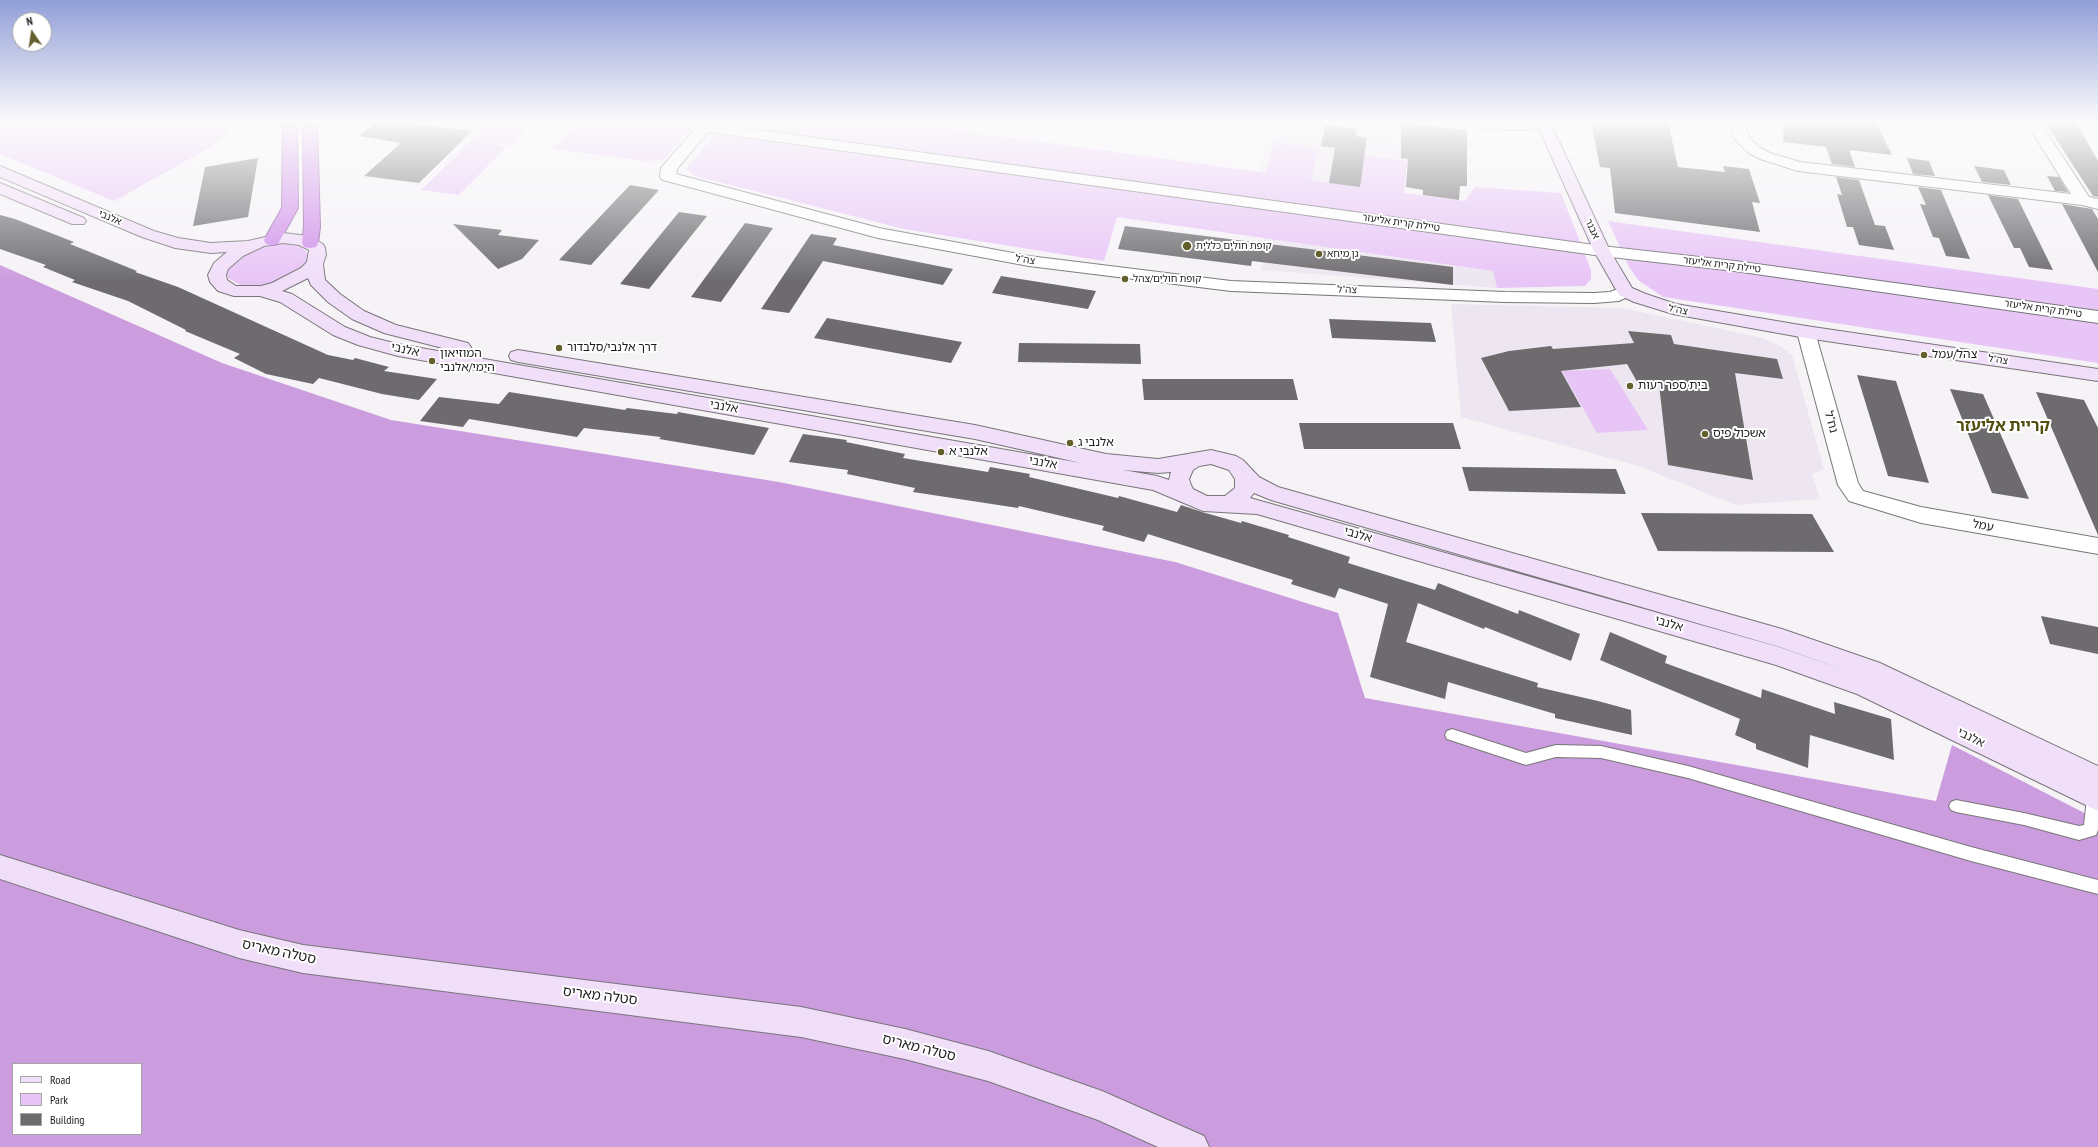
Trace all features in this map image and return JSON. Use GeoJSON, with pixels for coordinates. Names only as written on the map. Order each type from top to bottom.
{"type":"FeatureCollection","features":[{"type":"Feature","properties":{"kind":"highway"},"geometry":{"type":"LineString","coordinates":[[272,240],[290,208],[290,176]]}},
{"type":"Feature","properties":{"kind":"highway"},"geometry":{"type":"LineString","coordinates":[[310,243],[312,227],[311,176]]}},
{"type":"Feature","properties":{"kind":"street","name":"אלנבי"},"geometry":{"type":"LineString","coordinates":[[11,176],[148,234],[175,243],[211,248],[249,246]]}},
{"type":"Feature","properties":{"kind":"street","name":"צה\"ל"},"geometry":{"type":"LineString","coordinates":[[668,176],[668,177],[878,233],[1028,261],[1231,286],[1505,297],[1594,298],[1613,297],[1625,291],[1653,304],[1674,309],[1806,332],[2098,375]]}},
{"type":"Feature","properties":{"kind":"street","name":"טיילת קרית אליעזר"},"geometry":{"type":"LineString","coordinates":[[1070,176],[1602,251],[1735,266],[2098,317]]}},
{"type":"Feature","properties":{"kind":"street","name":"אבנר"},"geometry":{"type":"LineString","coordinates":[[1567,176],[1602,251],[1625,291]]}},
{"type":"Feature","properties":{"kind":"street"},"geometry":{"type":"LineString","coordinates":[[1876,176],[2091,202]]}},
{"type":"Feature","properties":{"kind":"street"},"geometry":{"type":"LineString","coordinates":[[2072,176],[2091,202]]}},
{"type":"Feature","properties":{"kind":"street","name":"אלנבי"},"geometry":{"type":"LineString","coordinates":[[0,188],[106,232],[169,256],[209,264],[217,270],[219,282],[224,287],[234,291],[261,291],[286,298],[339,331],[364,341],[398,350],[1157,483],[1194,500]]}},
{"type":"Feature","properties":{"kind":"street"},"geometry":{"type":"LineString","coordinates":[[217,275],[220,267],[227,260],[249,246],[272,240],[294,238],[310,243]]}},
{"type":"Feature","properties":{"kind":"street","name":"אלנבי"},"geometry":{"type":"LineString","coordinates":[[310,243],[317,248],[318,255],[315,264],[317,281],[334,298],[358,315],[390,329],[454,345],[967,430],[1106,461],[1158,466],[1194,460]]}},
{"type":"Feature","properties":{"kind":"street"},"geometry":{"type":"LineString","coordinates":[[261,291],[294,281],[315,264]]}},
{"type":"Feature","properties":{"kind":"street","name":"נח\"ל"},"geometry":{"type":"LineString","coordinates":[[1806,332],[1848,485],[1856,496],[1870,502]]}},
{"type":"Feature","properties":{"kind":"street"},"geometry":{"type":"LineString","coordinates":[[1202,458],[1220,458],[1229,461],[1242,471],[1246,485],[1244,492],[1231,502],[1221,504],[1203,503],[1194,500],[1186,494],[1179,479],[1181,471],[1186,465],[1194,460],[1202,458]]}},
{"type":"Feature","properties":{"kind":"street","name":"אלנבי"},"geometry":{"type":"LineString","coordinates":[[1242,471],[1252,482],[1271,493],[1774,635],[1872,670],[2097,792]]}},
{"type":"Feature","properties":{"kind":"street","name":"עמל"},"geometry":{"type":"LineString","coordinates":[[1870,502],[1921,515],[2098,546]]}},
{"type":"Feature","properties":{"kind":"street","name":"אלנבי"},"geometry":{"type":"LineString","coordinates":[[1221,504],[1257,506],[1779,656],[1865,687],[2097,792]]}},
{"type":"Feature","properties":{"kind":"street","name":"סטלה מאריס"},"geometry":{"type":"LineString","coordinates":[[0,867],[238,944],[303,958],[801,1022],[905,1044],[988,1066],[1102,1106],[1193,1147]]}},
{"type":"Feature","properties":{"kind":"lane"},"geometry":{"type":"LineString","coordinates":[[1452,735],[1526,759],[1556,751],[1601,752],[1688,772],[1971,854],[2098,887]]}},
{"type":"Feature","properties":{"kind":"lane"},"geometry":{"type":"LineString","coordinates":[[1956,806],[2024,818],[2080,833],[2094,833],[2097,792]]}},
{"type":"Feature","properties":{"kind":"shaded area"},"geometry":{"type":"Polygon","coordinates":[[[1283,176],[1405,176],[1403,193],[1283,176]]]}},
{"type":"Feature","properties":{"kind":"shaded area","name":"גן מיחא"},"geometry":{"type":"Polygon","coordinates":[[[1264,238],[1493,271],[1497,288],[1262,270],[1264,238]]]}},
{"type":"Feature","properties":{"kind":"shaded area"},"geometry":{"type":"Polygon","coordinates":[[[0,265],[222,363],[391,420],[779,482],[1175,562],[1338,613],[1365,698],[1936,801],[1952,745],[2098,820],[2098,1147],[0,1147],[0,265]]]}},
{"type":"Feature","properties":{"kind":"shaded area","name":"בית ספר רעות"},"geometry":{"type":"Polygon","coordinates":[[[1451,304],[1623,308],[1763,338],[1780,346],[1792,355],[1824,469],[1812,474],[1820,499],[1735,505],[1638,466],[1461,417],[1451,304]]]}},
{"type":"Feature","properties":{"kind":"green space"},"geometry":{"type":"Polygon","coordinates":[[[52,176],[160,176],[114,201],[52,176]]]}},
{"type":"Feature","properties":{"kind":"green space"},"geometry":{"type":"Polygon","coordinates":[[[436,176],[478,176],[459,195],[421,190],[436,176]]]}},
{"type":"Feature","properties":{"kind":"green space"},"geometry":{"type":"Polygon","coordinates":[[[695,176],[1312,176],[1311,180],[1359,187],[1361,176],[1406,176],[1404,193],[1465,201],[1475,187],[1561,193],[1591,270],[1591,279],[1585,286],[1497,288],[1493,271],[1117,217],[1104,261],[904,229],[695,176]]]}},
{"type":"Feature","properties":{"kind":"green space"},"geometry":{"type":"Polygon","coordinates":[[[1608,221],[2098,289],[2098,363],[1663,297],[1638,280],[1629,267],[1608,221]]]}},
{"type":"Feature","properties":{"kind":"green space"},"geometry":{"type":"Polygon","coordinates":[[[284,243],[301,247],[306,251],[308,257],[306,263],[300,269],[270,284],[259,286],[240,285],[228,278],[227,273],[229,267],[241,256],[261,247],[284,243]]]}},
{"type":"Feature","properties":{"kind":"green space"},"geometry":{"type":"Polygon","coordinates":[[[1610,369],[1648,430],[1597,433],[1562,371],[1610,369]]]}},
{"type":"Feature","properties":{"kind":"building"},"geometry":{"type":"Polygon","coordinates":[[[203,176],[255,176],[248,217],[193,226],[203,176]]]}},
{"type":"Feature","properties":{"kind":"building"},"geometry":{"type":"Polygon","coordinates":[[[365,176],[427,176],[419,183],[365,176]]]}},
{"type":"Feature","properties":{"kind":"building"},"geometry":{"type":"Polygon","coordinates":[[[1330,176],[1362,176],[1360,187],[1329,183],[1330,176]]]}},
{"type":"Feature","properties":{"kind":"building"},"geometry":{"type":"Polygon","coordinates":[[[1407,176],[1467,176],[1467,186],[1460,186],[1459,200],[1423,195],[1423,190],[1406,187],[1407,176]]]}},
{"type":"Feature","properties":{"kind":"building"},"geometry":{"type":"Polygon","coordinates":[[[1611,176],[1751,176],[1760,203],[1752,202],[1760,232],[1615,213],[1611,176]]]}},
{"type":"Feature","properties":{"kind":"building"},"geometry":{"type":"Polygon","coordinates":[[[1979,176],[2007,176],[2011,185],[1982,182],[1979,176]]]}},
{"type":"Feature","properties":{"kind":"building"},"geometry":{"type":"Polygon","coordinates":[[[2047,176],[2059,177],[2068,192],[2055,191],[2047,176]]]}},
{"type":"Feature","properties":{"kind":"building"},"geometry":{"type":"Polygon","coordinates":[[[2080,176],[2098,176],[2098,197],[2093,196],[2080,176]]]}},
{"type":"Feature","properties":{"kind":"building"},"geometry":{"type":"Polygon","coordinates":[[[1836,177],[1859,180],[1875,225],[1885,226],[1894,250],[1859,245],[1853,227],[1847,227],[1837,194],[1842,195],[1836,177]]]}},
{"type":"Feature","properties":{"kind":"building"},"geometry":{"type":"Polygon","coordinates":[[[630,185],[659,190],[591,265],[559,260],[630,185]]]}},
{"type":"Feature","properties":{"kind":"building"},"geometry":{"type":"Polygon","coordinates":[[[1918,187],[1941,190],[1970,259],[1946,256],[1939,238],[1933,237],[1920,204],[1926,205],[1918,187]]]}},
{"type":"Feature","properties":{"kind":"building"},"geometry":{"type":"Polygon","coordinates":[[[1988,195],[2018,199],[2053,270],[2029,267],[2020,248],[2014,248],[1988,195]]]}},
{"type":"Feature","properties":{"kind":"building"},"geometry":{"type":"Polygon","coordinates":[[[2062,204],[2092,209],[2098,219],[2098,272],[2062,204]]]}},
{"type":"Feature","properties":{"kind":"building"},"geometry":{"type":"Polygon","coordinates":[[[679,212],[707,216],[649,289],[620,284],[679,212]]]}},
{"type":"Feature","properties":{"kind":"building"},"geometry":{"type":"Polygon","coordinates":[[[0,215],[15,219],[74,242],[70,244],[137,271],[135,272],[178,287],[328,355],[353,360],[355,358],[389,367],[384,371],[437,379],[419,400],[382,394],[319,378],[313,384],[266,374],[234,358],[240,354],[185,331],[186,330],[128,301],[72,282],[75,280],[43,267],[46,265],[0,249],[0,215]]]}},
{"type":"Feature","properties":{"kind":"building"},"geometry":{"type":"Polygon","coordinates":[[[745,223],[773,228],[721,302],[691,297],[745,223]]]}},
{"type":"Feature","properties":{"kind":"building"},"geometry":{"type":"Polygon","coordinates":[[[453,224],[502,230],[498,235],[539,240],[522,259],[498,269],[453,224]]]}},
{"type":"Feature","properties":{"kind":"building"},"geometry":{"type":"Polygon","coordinates":[[[1125,226],[1453,267],[1453,285],[1252,261],[1251,266],[1118,249],[1125,226]]]}},
{"type":"Feature","properties":{"kind":"building"},"geometry":{"type":"Polygon","coordinates":[[[811,234],[837,238],[833,245],[953,269],[943,285],[823,261],[789,313],[761,309],[811,234]]]}},
{"type":"Feature","properties":{"kind":"building"},"geometry":{"type":"Polygon","coordinates":[[[1001,276],[1096,291],[1088,309],[992,293],[1001,276]]]}},
{"type":"Feature","properties":{"kind":"building"},"geometry":{"type":"Polygon","coordinates":[[[827,318],[962,342],[951,363],[814,338],[827,318]]]}},
{"type":"Feature","properties":{"kind":"building"},"geometry":{"type":"Polygon","coordinates":[[[1329,319],[1431,323],[1436,342],[1332,338],[1329,319]]]}},
{"type":"Feature","properties":{"kind":"building"},"geometry":{"type":"Polygon","coordinates":[[[1628,331],[1671,335],[1674,344],[1777,359],[1783,379],[1735,373],[1753,480],[1668,465],[1659,384],[1639,385],[1627,364],[1561,371],[1581,407],[1509,411],[1481,358],[1509,351],[1551,346],[1553,349],[1634,343],[1628,331]]]}},
{"type":"Feature","properties":{"kind":"building"},"geometry":{"type":"Polygon","coordinates":[[[1019,343],[1140,344],[1141,364],[1018,362],[1019,343]]]}},
{"type":"Feature","properties":{"kind":"building"},"geometry":{"type":"Polygon","coordinates":[[[1857,375],[1896,381],[1929,483],[1888,476],[1857,375]]]}},
{"type":"Feature","properties":{"kind":"building"},"geometry":{"type":"Polygon","coordinates":[[[1142,379],[1293,379],[1298,400],[1144,400],[1142,379]]]}},
{"type":"Feature","properties":{"kind":"building"},"geometry":{"type":"Polygon","coordinates":[[[1950,389],[1983,394],[2029,499],[1992,493],[1950,389]]]}},
{"type":"Feature","properties":{"kind":"building"},"geometry":{"type":"Polygon","coordinates":[[[509,392],[625,410],[627,408],[677,414],[678,412],[769,428],[754,455],[659,439],[661,437],[584,428],[577,437],[469,419],[463,427],[420,421],[439,397],[499,404],[509,392]]]}},
{"type":"Feature","properties":{"kind":"building"},"geometry":{"type":"Polygon","coordinates":[[[2036,392],[2084,400],[2098,428],[2098,535],[2036,392]]]}},
{"type":"Feature","properties":{"kind":"building"},"geometry":{"type":"Polygon","coordinates":[[[1299,423],[1453,423],[1461,449],[1304,449],[1299,423]]]}},
{"type":"Feature","properties":{"kind":"building"},"geometry":{"type":"Polygon","coordinates":[[[803,434],[847,440],[846,442],[905,454],[903,458],[988,472],[990,467],[1030,474],[1029,477],[1118,498],[1119,496],[1177,512],[1181,505],[1241,523],[1242,521],[1289,535],[1288,537],[1350,557],[1348,563],[1435,590],[1438,583],[1518,614],[1519,610],[1580,634],[1571,661],[1485,627],[1484,629],[1418,603],[1406,642],[1538,683],[1537,687],[1631,710],[1632,735],[1555,718],[1555,714],[1448,682],[1445,699],[1370,677],[1388,604],[1339,588],[1335,598],[1291,584],[1293,580],[1148,534],[1144,542],[1102,530],[1104,526],[1019,506],[1018,508],[913,492],[915,488],[847,474],[848,470],[789,462],[803,434]]]}},
{"type":"Feature","properties":{"kind":"building"},"geometry":{"type":"Polygon","coordinates":[[[1462,467],[1616,469],[1626,494],[1469,491],[1462,467]]]}},
{"type":"Feature","properties":{"kind":"building"},"geometry":{"type":"Polygon","coordinates":[[[1641,513],[1812,514],[1834,552],[1658,551],[1641,513]]]}},
{"type":"Feature","properties":{"kind":"building"},"geometry":{"type":"Polygon","coordinates":[[[2041,616],[2098,627],[2098,654],[2050,644],[2041,616]]]}},
{"type":"Feature","properties":{"kind":"building"},"geometry":{"type":"Polygon","coordinates":[[[1610,632],[1667,656],[1665,663],[1761,698],[1762,689],[1835,714],[1834,702],[1891,719],[1894,760],[1810,735],[1808,768],[1756,749],[1756,744],[1735,735],[1740,719],[1600,660],[1610,632]]]}},
{"type":"Feature","properties":{"kind":"place","name":"קופת חולים כללית"},"geometry":{"type":"Point","coordinates":[1187,246]}},
{"type":"Feature","properties":{"kind":"place","name":"גן מיחא"},"geometry":{"type":"Point","coordinates":[1319,254]}},
{"type":"Feature","properties":{"kind":"place","name":"קופת חולים/צהל"},"geometry":{"type":"Point","coordinates":[1125,279]}},
{"type":"Feature","properties":{"kind":"place","name":"דרך אלנבי/סלבדור"},"geometry":{"type":"Point","coordinates":[559,348]}},
{"type":"Feature","properties":{"kind":"place","name":"צהל/עמל"},"geometry":{"type":"Point","coordinates":[1924,355]}},
{"type":"Feature","properties":{"kind":"place","name":"המוזיאון הימי/אלנבי"},"geometry":{"type":"Point","coordinates":[432,361]}},
{"type":"Feature","properties":{"kind":"place","name":"בית ספר רעות"},"geometry":{"type":"Point","coordinates":[1630,386]}},
{"type":"Feature","properties":{"kind":"place","name":"אשכול פיס"},"geometry":{"type":"Point","coordinates":[1705,434]}},
{"type":"Feature","properties":{"kind":"place","name":"אלנבי ג"},"geometry":{"type":"Point","coordinates":[1070,443]}},
{"type":"Feature","properties":{"kind":"place","name":"אלנבי א"},"geometry":{"type":"Point","coordinates":[941,452]}},
{"type":"Feature","properties":{"kind":"district","name":"קריית אליעזר"},"geometry":{"type":"Point","coordinates":[2003,426]}}]}
